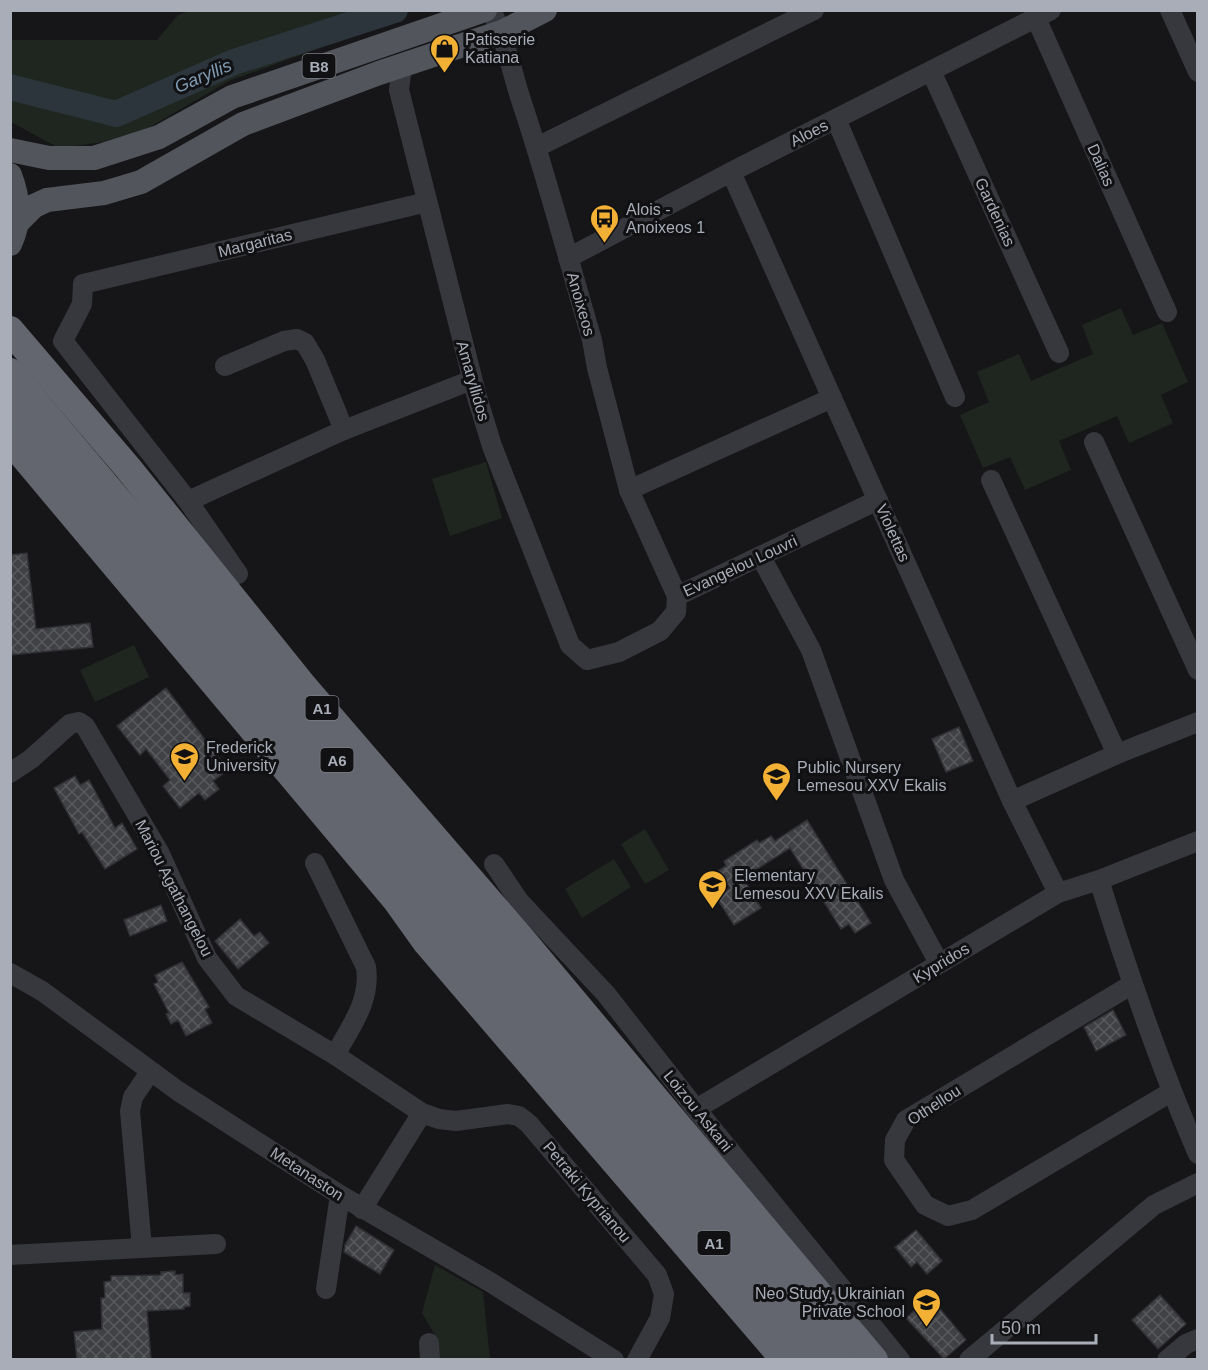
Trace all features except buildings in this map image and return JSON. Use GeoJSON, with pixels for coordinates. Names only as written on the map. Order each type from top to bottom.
{"type":"FeatureCollection","features":[{"type":"Feature","properties":{"kind":"highway","name":"A1"},"geometry":{"type":"LineString","coordinates":[[10,330],[128,468],[304,687],[524,942]]}},
{"type":"Feature","properties":{"kind":"highway","name":"A6"},"geometry":{"type":"LineString","coordinates":[[10,372],[664,1147]]}},
{"type":"Feature","properties":{"kind":"highway","name":"A6"},"geometry":{"type":"LineString","coordinates":[[10,404],[615,1127]]}},
{"type":"Feature","properties":{"kind":"highway"},"geometry":{"type":"LineString","coordinates":[[10,440],[397,901],[427,943],[785,1359]]}},
{"type":"Feature","properties":{"kind":"highway"},"geometry":{"type":"LineString","coordinates":[[524,942],[664,1147]]}},
{"type":"Feature","properties":{"kind":"highway"},"geometry":{"type":"LineString","coordinates":[[524,942],[874,1359]]}},
{"type":"Feature","properties":{"kind":"highway"},"geometry":{"type":"LineString","coordinates":[[427,943],[570,1090],[615,1127]]}},
{"type":"Feature","properties":{"kind":"highway","name":"A1"},"geometry":{"type":"LineString","coordinates":[[615,1127],[813,1359]]}},
{"type":"Feature","properties":{"kind":"highway","name":"A1"},"geometry":{"type":"LineString","coordinates":[[664,1147],[842,1359]]}},
{"type":"Feature","properties":{"kind":"main road","name":"B8"},"geometry":{"type":"LineString","coordinates":[[10,150],[49,158],[94,158],[159,137],[232,96],[485,10]]}},
{"type":"Feature","properties":{"kind":"main road","name":"B8"},"geometry":{"type":"LineString","coordinates":[[14,233],[34,206],[47,200],[104,193],[141,182],[243,123],[393,75],[496,21],[545,10]]}},
{"type":"Feature","properties":{"kind":"main road","name":"B8"},"geometry":{"type":"LineString","coordinates":[[10,175],[17,193],[14,233]]}},
{"type":"Feature","properties":{"kind":"street"},"geometry":{"type":"LineString","coordinates":[[537,147],[814,10]]}},
{"type":"Feature","properties":{"kind":"street"},"geometry":{"type":"LineString","coordinates":[[1170,10],[1197,72]]}},
{"type":"Feature","properties":{"kind":"street","name":"Aloes"},"geometry":{"type":"LineString","coordinates":[[568,258],[731,172],[1043,14]]}},
{"type":"Feature","properties":{"kind":"street","name":"Dalias"},"geometry":{"type":"LineString","coordinates":[[1043,14],[1167,312]]}},
{"type":"Feature","properties":{"kind":"street","name":"Anoixeos"},"geometry":{"type":"LineString","coordinates":[[496,21],[537,147],[592,340],[597,368],[629,490],[677,596]]}},
{"type":"Feature","properties":{"kind":"street","name":"Gardenias"},"geometry":{"type":"LineString","coordinates":[[931,71],[1059,353]]}},
{"type":"Feature","properties":{"kind":"street","name":"Amaryllidos"},"geometry":{"type":"LineString","coordinates":[[393,75],[472,380],[492,446],[570,645],[587,660]]}},
{"type":"Feature","properties":{"kind":"street"},"geometry":{"type":"LineString","coordinates":[[836,119],[955,397]]}},
{"type":"Feature","properties":{"kind":"street","name":"Violettas"},"geometry":{"type":"LineString","coordinates":[[731,172],[1012,801],[1058,893]]}},
{"type":"Feature","properties":{"kind":"street","name":"Margaritas"},"geometry":{"type":"LineString","coordinates":[[188,501],[63,341],[82,304],[83,284],[427,202]]}},
{"type":"Feature","properties":{"kind":"street"},"geometry":{"type":"LineString","coordinates":[[225,366],[284,341],[297,339],[305,344],[315,360],[344,430]]}},
{"type":"Feature","properties":{"kind":"street"},"geometry":{"type":"LineString","coordinates":[[238,574],[188,501],[344,430],[472,380]]}},
{"type":"Feature","properties":{"kind":"street"},"geometry":{"type":"LineString","coordinates":[[629,490],[832,398]]}},
{"type":"Feature","properties":{"kind":"street"},"geometry":{"type":"LineString","coordinates":[[1094,441],[1197,670]]}},
{"type":"Feature","properties":{"kind":"street"},"geometry":{"type":"LineString","coordinates":[[991,480],[1117,754]]}},
{"type":"Feature","properties":{"kind":"street","name":"Evangelou Louvri"},"geometry":{"type":"LineString","coordinates":[[587,660],[619,652],[660,631],[676,612],[677,596],[878,500]]}},
{"type":"Feature","properties":{"kind":"street"},"geometry":{"type":"LineString","coordinates":[[761,557],[811,650],[894,880],[939,963]]}},
{"type":"Feature","properties":{"kind":"street","name":"Mariou Agathangelou"},"geometry":{"type":"LineString","coordinates":[[10,773],[31,759],[70,724],[79,722],[85,726],[159,852],[207,958],[236,996],[335,1055],[422,1113]]}},
{"type":"Feature","properties":{"kind":"street"},"geometry":{"type":"LineString","coordinates":[[1012,801],[1117,754],[1197,722]]}},
{"type":"Feature","properties":{"kind":"street","name":"Kypridos"},"geometry":{"type":"LineString","coordinates":[[696,1109],[1058,893],[1098,880],[1197,841]]}},
{"type":"Feature","properties":{"kind":"street"},"geometry":{"type":"LineString","coordinates":[[315,863],[366,967],[368,982],[364,1001],[335,1055]]}},
{"type":"Feature","properties":{"kind":"street","name":"Loizou Askani"},"geometry":{"type":"LineString","coordinates":[[494,864],[519,902],[606,994],[696,1109],[900,1359]]}},
{"type":"Feature","properties":{"kind":"street"},"geometry":{"type":"LineString","coordinates":[[1098,880],[1131,985],[1197,1154]]}},
{"type":"Feature","properties":{"kind":"street","name":"Metanaston"},"geometry":{"type":"LineString","coordinates":[[10,973],[42,991],[150,1072],[340,1195],[490,1282],[614,1359]]}},
{"type":"Feature","properties":{"kind":"street","name":"Othellou"},"geometry":{"type":"LineString","coordinates":[[1131,985],[906,1120],[895,1140],[894,1160],[925,1205],[948,1216],[972,1210],[1171,1092]]}},
{"type":"Feature","properties":{"kind":"street"},"geometry":{"type":"LineString","coordinates":[[142,1248],[130,1111],[133,1097],[150,1072]]}},
{"type":"Feature","properties":{"kind":"street"},"geometry":{"type":"LineString","coordinates":[[362,1209],[422,1113]]}},
{"type":"Feature","properties":{"kind":"street","name":"Petraki Kyprianou"},"geometry":{"type":"LineString","coordinates":[[422,1113],[439,1119],[456,1121],[508,1114],[519,1116],[529,1124],[657,1275],[664,1294],[660,1318],[637,1359]]}},
{"type":"Feature","properties":{"kind":"street"},"geometry":{"type":"LineString","coordinates":[[969,1359],[1154,1205],[1197,1183]]}},
{"type":"Feature","properties":{"kind":"street"},"geometry":{"type":"LineString","coordinates":[[326,1289],[340,1195]]}},
{"type":"Feature","properties":{"kind":"street"},"geometry":{"type":"LineString","coordinates":[[10,1248],[11,1255],[216,1244]]}},
{"type":"Feature","properties":{"kind":"street"},"geometry":{"type":"LineString","coordinates":[[1167,1359],[1197,1338]]}},
{"type":"Feature","properties":{"kind":"shaded area"},"geometry":{"type":"Polygon","coordinates":[[[190,11],[410,11],[339,41],[229,81],[143,131],[103,142],[59,148],[11,122],[10,40],[157,40],[178,15],[190,11]]]}},
{"type":"Feature","properties":{"kind":"shaded area"},"geometry":{"type":"Polygon","coordinates":[[[1121,308],[1133,335],[1162,323],[1188,382],[1161,395],[1173,423],[1129,443],[1117,416],[1059,441],[1071,470],[1025,490],[1010,457],[983,468],[960,415],[989,402],[977,372],[1019,354],[1031,381],[1093,354],[1082,325],[1121,308]]]}},
{"type":"Feature","properties":{"kind":"shaded area"},"geometry":{"type":"Polygon","coordinates":[[[486,462],[502,518],[450,536],[432,479],[486,462]]]}},
{"type":"Feature","properties":{"kind":"shaded area"},"geometry":{"type":"Polygon","coordinates":[[[134,645],[149,677],[95,702],[80,670],[134,645]]]}},
{"type":"Feature","properties":{"kind":"shaded area"},"geometry":{"type":"Polygon","coordinates":[[[645,829],[669,870],[645,884],[621,844],[645,829]]]}},
{"type":"Feature","properties":{"kind":"shaded area"},"geometry":{"type":"Polygon","coordinates":[[[614,859],[631,887],[582,918],[565,889],[614,859]]]}},
{"type":"Feature","properties":{"kind":"shaded area"},"geometry":{"type":"Polygon","coordinates":[[[435,1265],[483,1292],[490,1359],[436,1359],[435,1335],[422,1313],[435,1265]]]}},
{"type":"Feature","properties":{"kind":"waterway","name":"Garyllis"},"geometry":{"type":"LineString","coordinates":[[10,87],[116,114],[234,62],[395,10]]}},
{"type":"Feature","properties":{"kind":"place","name":"Patisserie Katiana"},"geometry":{"type":"Point","coordinates":[444,74]}},
{"type":"Feature","properties":{"kind":"place","name":"Alois - Anoixeos 1"},"geometry":{"type":"Point","coordinates":[605,244]}},
{"type":"Feature","properties":{"kind":"place","name":"Frederick University"},"geometry":{"type":"Point","coordinates":[185,782]}},
{"type":"Feature","properties":{"kind":"place","name":"Public Nursery Lemesou XXV Ekalis"},"geometry":{"type":"Point","coordinates":[776,802]}},
{"type":"Feature","properties":{"kind":"place","name":"Elementary Lemesou XXV Ekalis"},"geometry":{"type":"Point","coordinates":[713,910]}},
{"type":"Feature","properties":{"kind":"place","name":"Neo Study, Ukrainian Private School"},"geometry":{"type":"Point","coordinates":[926,1328]}}]}
